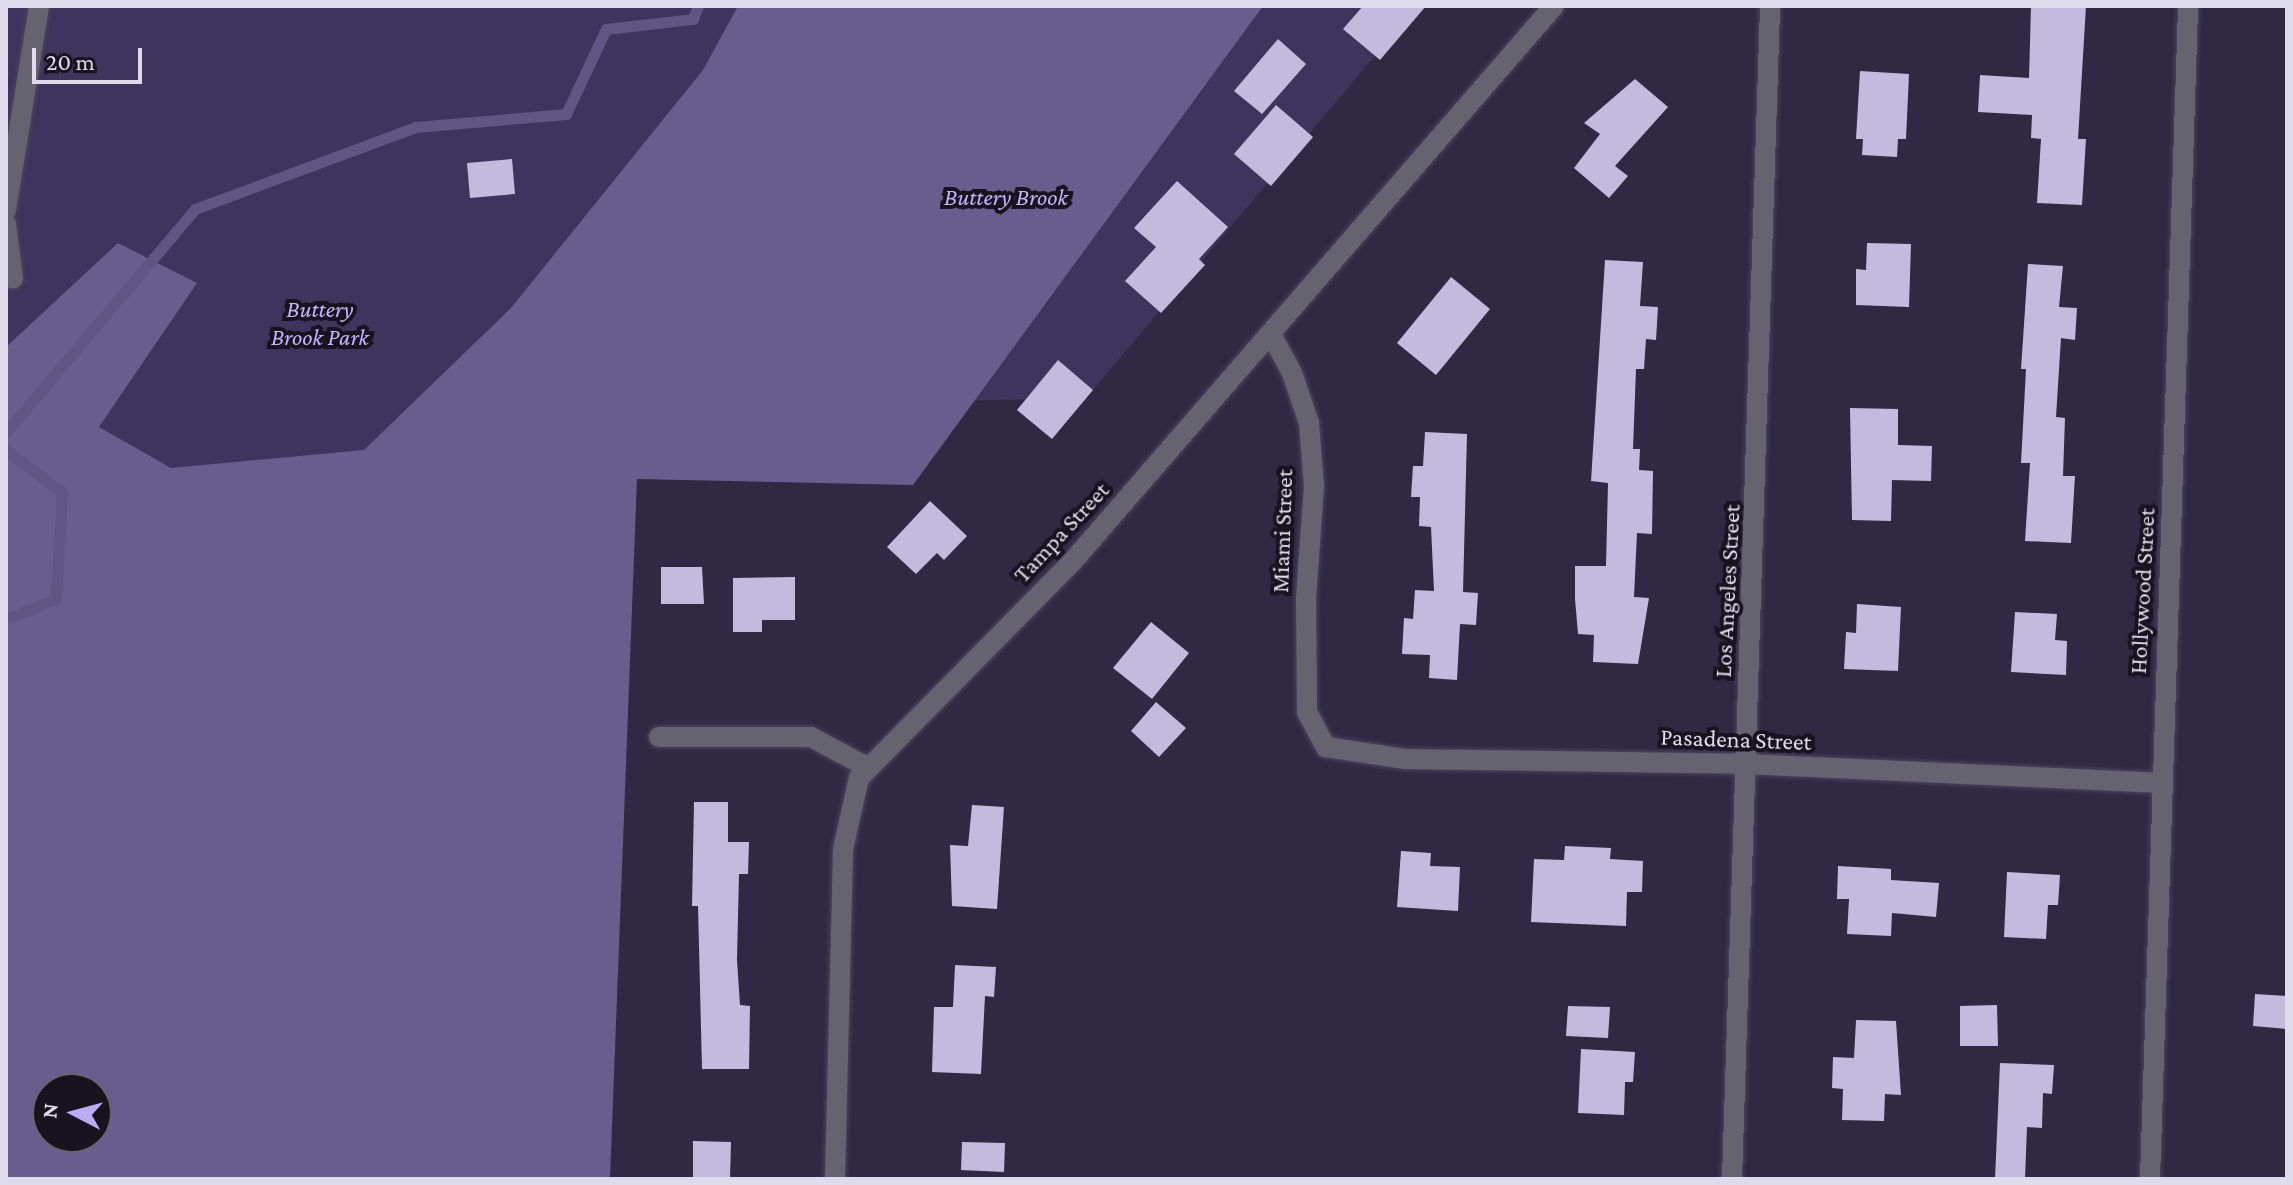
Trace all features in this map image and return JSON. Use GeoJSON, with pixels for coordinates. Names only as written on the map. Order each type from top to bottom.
{"type":"FeatureCollection","features":[{"type":"Feature","properties":{"kind":"street"},"geometry":{"type":"LineString","coordinates":[[6,210],[39,6]]}},
{"type":"Feature","properties":{"kind":"street","name":"Tampa Street"},"geometry":{"type":"LineString","coordinates":[[835,1179],[843,849],[851,798],[867,767],[1073,561],[1554,6]]}},
{"type":"Feature","properties":{"kind":"street","name":"Los Angeles Street"},"geometry":{"type":"LineString","coordinates":[[1732,1179],[1770,6]]}},
{"type":"Feature","properties":{"kind":"street","name":"Hollywood Street"},"geometry":{"type":"LineString","coordinates":[[2150,1179],[2159,783],[2188,6]]}},
{"type":"Feature","properties":{"kind":"street"},"geometry":{"type":"LineString","coordinates":[[6,224],[13,279]]}},
{"type":"Feature","properties":{"kind":"street","name":"Miami Street"},"geometry":{"type":"LineString","coordinates":[[1271,334],[1292,373],[1309,423],[1314,486],[1304,654],[1307,712],[1317,736]]}},
{"type":"Feature","properties":{"kind":"street","name":"Pasadena Street"},"geometry":{"type":"LineString","coordinates":[[1317,736],[1337,752],[1404,759],[1745,764],[2159,783]]}},
{"type":"Feature","properties":{"kind":"street"},"geometry":{"type":"LineString","coordinates":[[659,737],[811,737],[867,767]]}},
{"type":"Feature","properties":{"kind":"green space","name":"Buttery Brook Park"},"geometry":{"type":"Polygon","coordinates":[[[6,6],[1417,6],[1086,398],[624,408],[594,1119],[6,1179],[6,6]]]}},
{"type":"Feature","properties":{"kind":"green space","name":"Buttery Brook Park"},"geometry":{"type":"Polygon","coordinates":[[[738,6],[1263,6],[913,485],[637,479],[610,1179],[6,1179],[6,347],[118,243],[197,283],[99,427],[171,468],[364,450],[511,308],[703,70],[738,6]]]}},
{"type":"Feature","properties":{"kind":"building"},"geometry":{"type":"Polygon","coordinates":[[[1363,6],[1426,6],[1380,60],[1343,29],[1363,6]]]}},
{"type":"Feature","properties":{"kind":"building"},"geometry":{"type":"Polygon","coordinates":[[[2031,6],[2086,6],[2078,139],[2086,139],[2082,205],[2037,203],[2041,139],[2031,138],[2032,115],[1978,112],[1980,75],[2029,78],[2031,6]]]}},
{"type":"Feature","properties":{"kind":"building"},"geometry":{"type":"Polygon","coordinates":[[[1278,39],[1306,64],[1262,114],[1234,91],[1278,39]]]}},
{"type":"Feature","properties":{"kind":"building"},"geometry":{"type":"Polygon","coordinates":[[[1860,71],[1909,74],[1906,139],[1898,139],[1897,157],[1862,155],[1863,139],[1856,139],[1860,71]]]}},
{"type":"Feature","properties":{"kind":"building"},"geometry":{"type":"Polygon","coordinates":[[[1635,79],[1668,107],[1615,166],[1628,176],[1609,198],[1574,168],[1600,134],[1584,123],[1635,79]]]}},
{"type":"Feature","properties":{"kind":"building"},"geometry":{"type":"Polygon","coordinates":[[[1276,105],[1313,137],[1271,186],[1234,154],[1276,105]]]}},
{"type":"Feature","properties":{"kind":"building"},"geometry":{"type":"Polygon","coordinates":[[[512,159],[515,194],[470,198],[467,163],[512,159]]]}},
{"type":"Feature","properties":{"kind":"building"},"geometry":{"type":"Polygon","coordinates":[[[1177,181],[1228,227],[1199,259],[1205,265],[1161,313],[1125,281],[1156,247],[1134,228],[1177,181]]]}},
{"type":"Feature","properties":{"kind":"building"},"geometry":{"type":"Polygon","coordinates":[[[1867,243],[1911,244],[1909,307],[1856,305],[1856,269],[1866,270],[1867,243]]]}},
{"type":"Feature","properties":{"kind":"building"},"geometry":{"type":"Polygon","coordinates":[[[1605,260],[1643,262],[1640,306],[1658,307],[1656,340],[1646,339],[1644,369],[1636,369],[1633,449],[1640,449],[1639,470],[1653,471],[1652,534],[1637,533],[1634,597],[1649,598],[1638,664],[1593,662],[1594,635],[1578,634],[1575,599],[1575,566],[1606,566],[1608,483],[1591,481],[1605,260]]]}},
{"type":"Feature","properties":{"kind":"building"},"geometry":{"type":"Polygon","coordinates":[[[2028,264],[2063,266],[2059,307],[2077,308],[2075,340],[2061,338],[2056,417],[2065,418],[2063,476],[2075,476],[2071,543],[2025,541],[2030,463],[2021,463],[2026,369],[2021,369],[2028,264]]]}},
{"type":"Feature","properties":{"kind":"building"},"geometry":{"type":"Polygon","coordinates":[[[1451,277],[1490,309],[1436,375],[1397,343],[1451,277]]]}},
{"type":"Feature","properties":{"kind":"building"},"geometry":{"type":"Polygon","coordinates":[[[1058,360],[1093,390],[1052,439],[1017,410],[1058,360]]]}},
{"type":"Feature","properties":{"kind":"building"},"geometry":{"type":"Polygon","coordinates":[[[1850,408],[1898,409],[1898,445],[1932,446],[1931,481],[1892,480],[1891,521],[1852,520],[1850,408]]]}},
{"type":"Feature","properties":{"kind":"building"},"geometry":{"type":"Polygon","coordinates":[[[1425,432],[1467,434],[1463,592],[1478,593],[1476,625],[1460,624],[1457,680],[1429,678],[1430,655],[1402,654],[1404,618],[1413,619],[1415,590],[1434,591],[1431,527],[1419,526],[1420,497],[1411,497],[1413,466],[1423,466],[1425,432]]]}},
{"type":"Feature","properties":{"kind":"building"},"geometry":{"type":"Polygon","coordinates":[[[930,501],[967,536],[944,560],[937,553],[916,574],[887,547],[930,501]]]}},
{"type":"Feature","properties":{"kind":"building"},"geometry":{"type":"Polygon","coordinates":[[[661,567],[702,567],[704,604],[661,604],[661,567]]]}},
{"type":"Feature","properties":{"kind":"building"},"geometry":{"type":"Polygon","coordinates":[[[795,577],[795,620],[762,620],[762,632],[733,632],[733,578],[795,577]]]}},
{"type":"Feature","properties":{"kind":"building"},"geometry":{"type":"Polygon","coordinates":[[[1857,604],[1901,607],[1898,671],[1844,669],[1846,632],[1856,633],[1857,604]]]}},
{"type":"Feature","properties":{"kind":"building"},"geometry":{"type":"Polygon","coordinates":[[[2015,612],[2057,614],[2055,640],[2067,641],[2066,675],[2011,672],[2015,612]]]}},
{"type":"Feature","properties":{"kind":"building"},"geometry":{"type":"Polygon","coordinates":[[[1151,622],[1189,653],[1152,699],[1113,668],[1151,622]]]}},
{"type":"Feature","properties":{"kind":"building"},"geometry":{"type":"Polygon","coordinates":[[[1156,702],[1186,728],[1159,757],[1131,731],[1156,702]]]}},
{"type":"Feature","properties":{"kind":"building"},"geometry":{"type":"Polygon","coordinates":[[[694,802],[728,802],[728,842],[749,842],[748,874],[739,874],[737,960],[740,1005],[750,1006],[749,1069],[702,1069],[698,906],[692,906],[694,802]]]}},
{"type":"Feature","properties":{"kind":"building"},"geometry":{"type":"Polygon","coordinates":[[[972,805],[1004,807],[997,909],[952,906],[950,845],[968,846],[972,805]]]}},
{"type":"Feature","properties":{"kind":"building"},"geometry":{"type":"Polygon","coordinates":[[[1565,846],[1611,848],[1610,859],[1643,861],[1642,892],[1627,892],[1626,926],[1531,922],[1534,859],[1564,860],[1565,846]]]}},
{"type":"Feature","properties":{"kind":"building"},"geometry":{"type":"Polygon","coordinates":[[[1401,851],[1431,853],[1430,866],[1460,867],[1458,911],[1397,907],[1401,851]]]}},
{"type":"Feature","properties":{"kind":"building"},"geometry":{"type":"Polygon","coordinates":[[[1838,866],[1891,869],[1891,880],[1939,883],[1936,917],[1892,913],[1891,936],[1847,934],[1849,899],[1837,899],[1838,866]]]}},
{"type":"Feature","properties":{"kind":"building"},"geometry":{"type":"Polygon","coordinates":[[[2007,872],[2060,875],[2058,905],[2048,905],[2046,939],[2004,937],[2007,872]]]}},
{"type":"Feature","properties":{"kind":"building"},"geometry":{"type":"Polygon","coordinates":[[[955,965],[996,967],[994,997],[985,996],[981,1074],[932,1072],[934,1007],[953,1007],[955,965]]]}},
{"type":"Feature","properties":{"kind":"building"},"geometry":{"type":"Polygon","coordinates":[[[2255,994],[2287,996],[2287,1029],[2253,1026],[2255,994]]]}},
{"type":"Feature","properties":{"kind":"building"},"geometry":{"type":"Polygon","coordinates":[[[1997,1005],[1998,1046],[1960,1046],[1960,1006],[1997,1005]]]}},
{"type":"Feature","properties":{"kind":"building"},"geometry":{"type":"Polygon","coordinates":[[[1568,1006],[1610,1007],[1608,1038],[1566,1036],[1568,1006]]]}},
{"type":"Feature","properties":{"kind":"building"},"geometry":{"type":"Polygon","coordinates":[[[1856,1020],[1896,1021],[1901,1095],[1885,1094],[1884,1121],[1842,1120],[1843,1089],[1832,1088],[1833,1057],[1854,1058],[1856,1020]]]}},
{"type":"Feature","properties":{"kind":"building"},"geometry":{"type":"Polygon","coordinates":[[[1581,1049],[1635,1052],[1633,1082],[1625,1082],[1624,1115],[1578,1113],[1581,1049]]]}},
{"type":"Feature","properties":{"kind":"building"},"geometry":{"type":"Polygon","coordinates":[[[2000,1063],[2054,1065],[2052,1094],[2043,1093],[2042,1128],[2027,1127],[2025,1179],[1995,1179],[2000,1063]]]}},
{"type":"Feature","properties":{"kind":"building"},"geometry":{"type":"Polygon","coordinates":[[[693,1141],[731,1142],[730,1179],[693,1179],[693,1141]]]}},
{"type":"Feature","properties":{"kind":"building"},"geometry":{"type":"Polygon","coordinates":[[[962,1142],[1005,1143],[1004,1172],[961,1170],[962,1142]]]}},
{"type":"Feature","properties":{"kind":"waterway"},"geometry":{"type":"LineString","coordinates":[[6,432],[195,209],[415,127],[566,114],[606,29],[693,19],[698,6]]}},
{"type":"Feature","properties":{"kind":"waterway"},"geometry":{"type":"LineString","coordinates":[[6,450],[62,492],[56,599],[6,619]]}},
{"type":"Feature","properties":{"kind":"park label","name":"Buttery Brook"},"geometry":{"type":"Point","coordinates":[1006,197]}}]}
